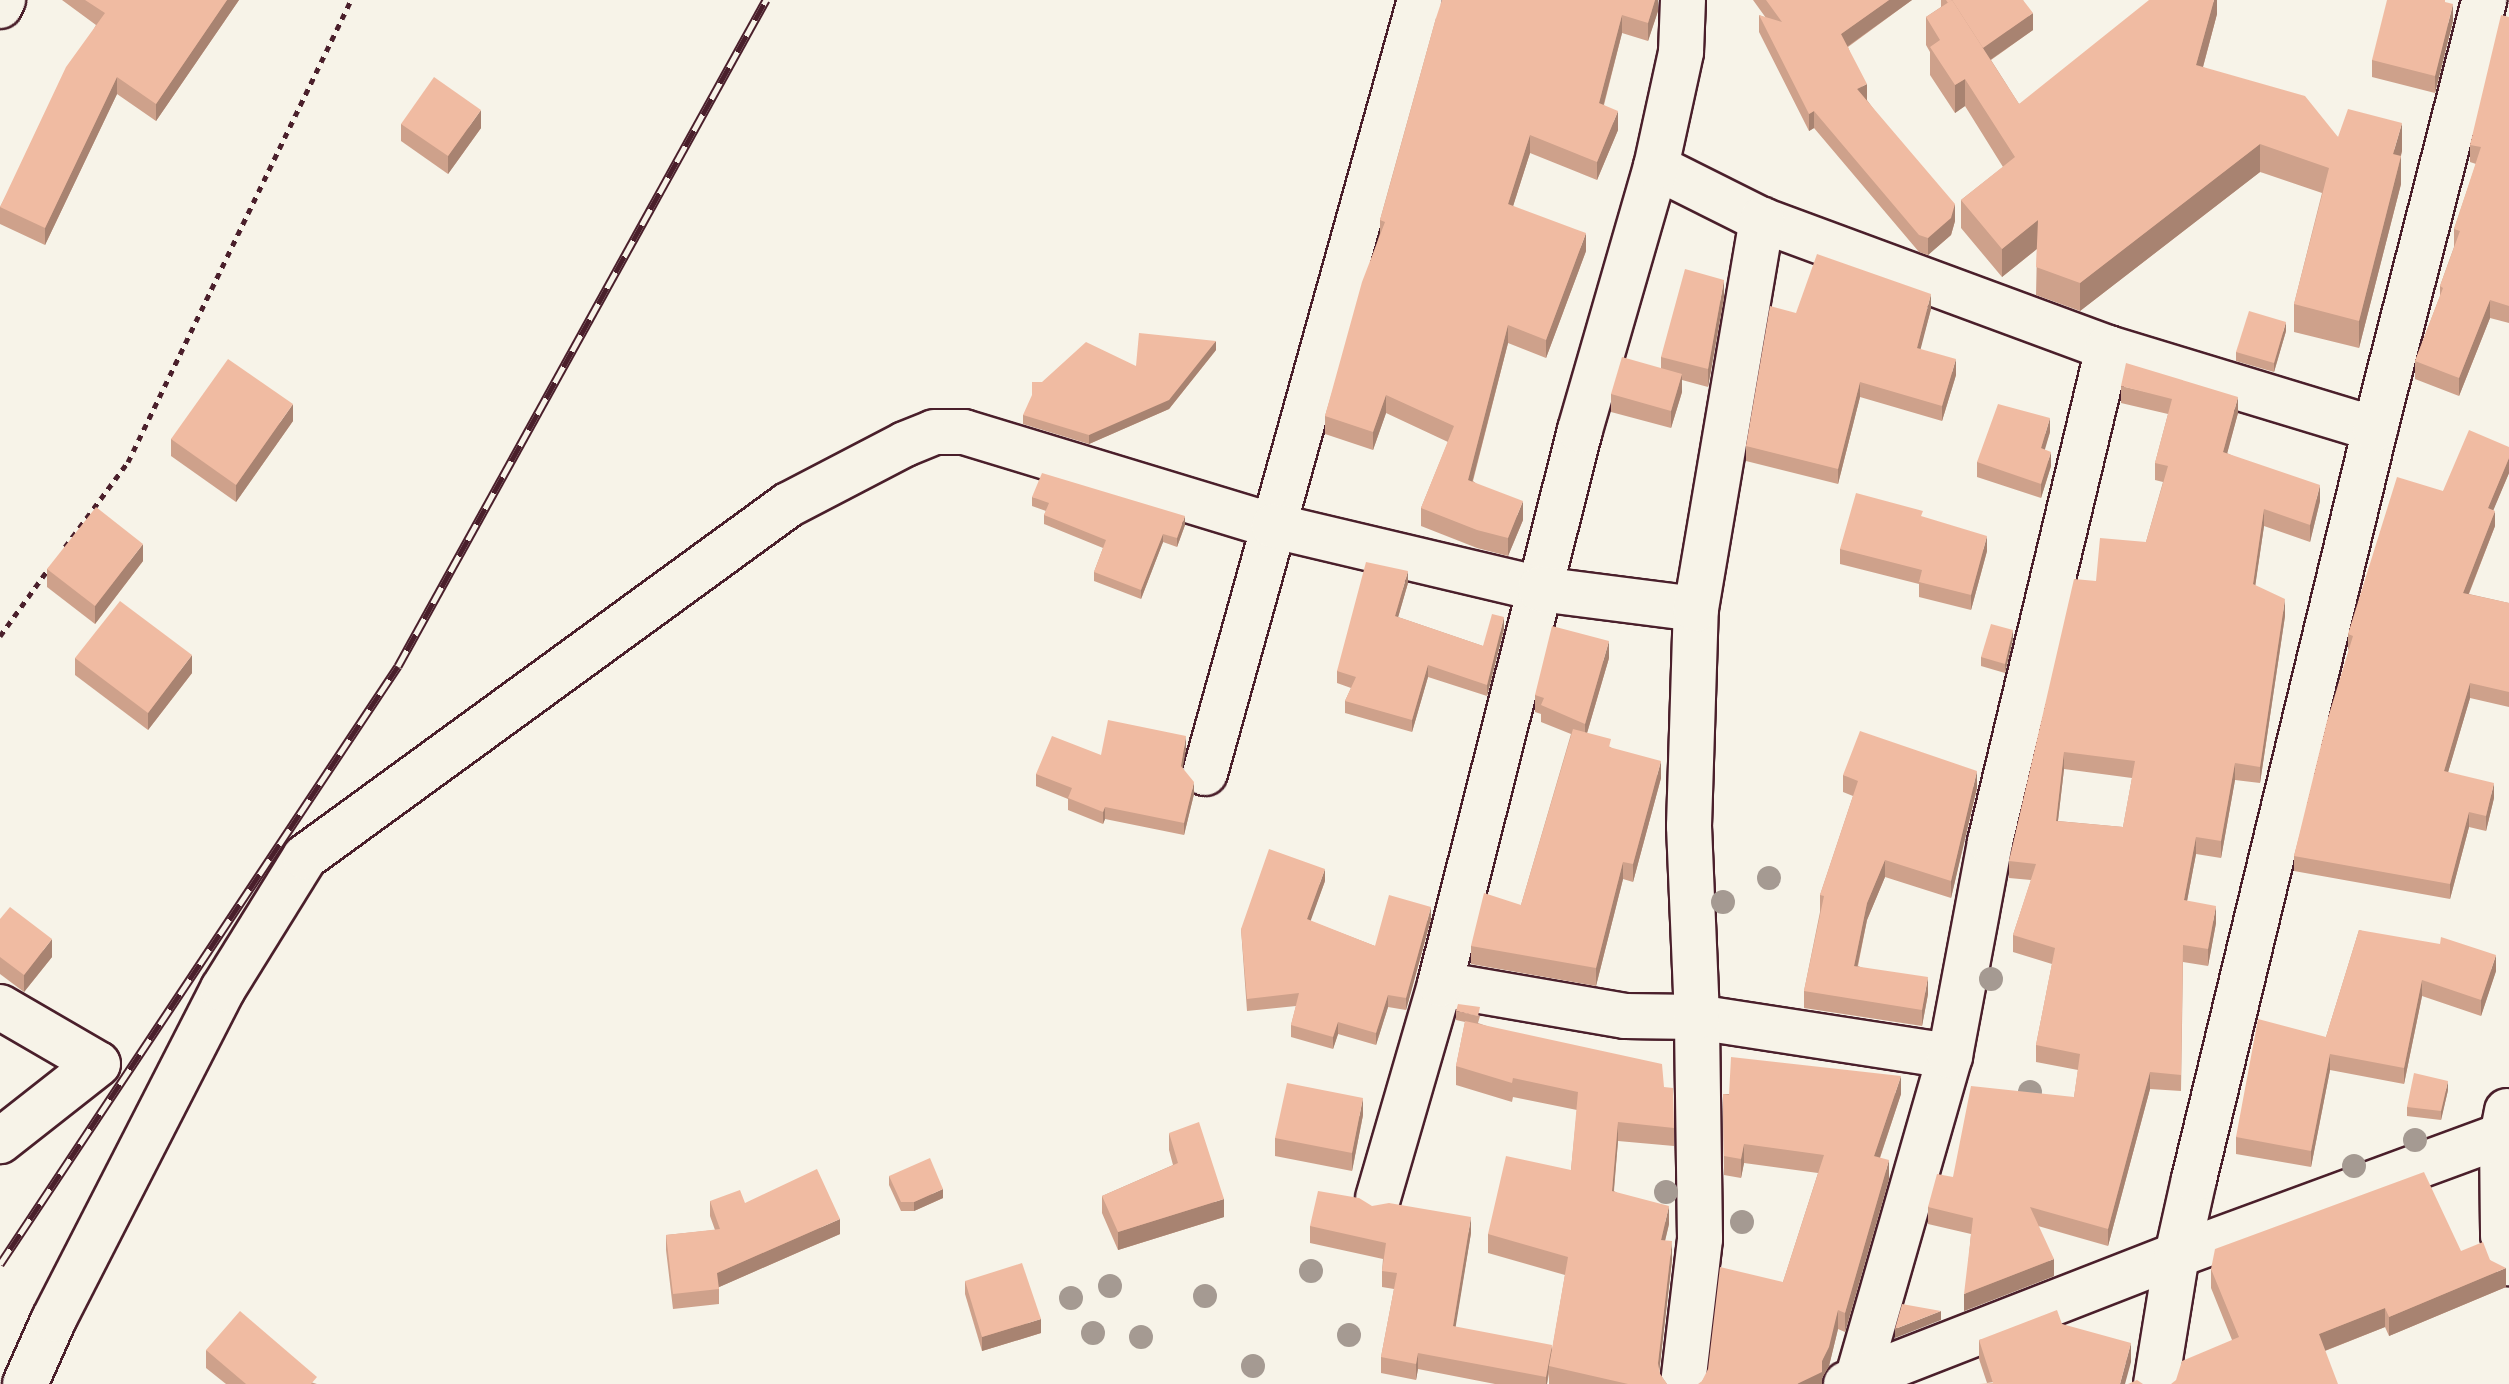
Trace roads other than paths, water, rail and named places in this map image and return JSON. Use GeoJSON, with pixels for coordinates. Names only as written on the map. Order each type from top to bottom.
{"type":"FeatureCollection","features":[{"type":"Feature","properties":{"kind":"street"},"geometry":{"type":"LineString","coordinates":[[0,6],[3,0]]}},
{"type":"Feature","properties":{"kind":"street"},"geometry":{"type":"LineString","coordinates":[[1205,773],[1420,0]]}},
{"type":"Feature","properties":{"kind":"street"},"geometry":{"type":"LineString","coordinates":[[1378,1198],[1440,984],[1580,430],[1656,167],[1681,52],[1683,0]]}},
{"type":"Feature","properties":{"kind":"street"},"geometry":{"type":"LineString","coordinates":[[2156,1384],[2177,1255],[2375,429],[2484,0]]}},
{"type":"Feature","properties":{"kind":"street"},"geometry":{"type":"LineString","coordinates":[[1656,167],[1762,220],[2108,348],[2375,429]]}},
{"type":"Feature","properties":{"kind":"street"},"geometry":{"type":"LineString","coordinates":[[1683,1384],[1700,1239],[1697,1017],[1689,826],[1696,609],[1762,220]]}},
{"type":"Feature","properties":{"kind":"street"},"geometry":{"type":"LineString","coordinates":[[1851,1382],[1950,1056],[1990,842],[2108,348]]}},
{"type":"Feature","properties":{"kind":"street"},"geometry":{"type":"LineString","coordinates":[[25,1384],[54,1319],[223,989],[305,857],[788,505],[934,432],[964,432],[1274,526],[1540,589],[1696,609]]}},
{"type":"Feature","properties":{"kind":"street"},"geometry":{"type":"LineString","coordinates":[[1440,984],[1625,1016],[1697,1017],[1950,1056]]}},
{"type":"Feature","properties":{"kind":"street"},"geometry":{"type":"LineString","coordinates":[[0,1007],[98,1064],[0,1141]]}},
{"type":"Feature","properties":{"kind":"street"},"geometry":{"type":"LineString","coordinates":[[1851,1382],[2507,1124],[2503,1235],[2509,1263]]}},
{"type":"Feature","properties":{"kind":"railway"},"geometry":{"type":"LineString","coordinates":[[0,1264],[398,666],[766,0]]}}]}
